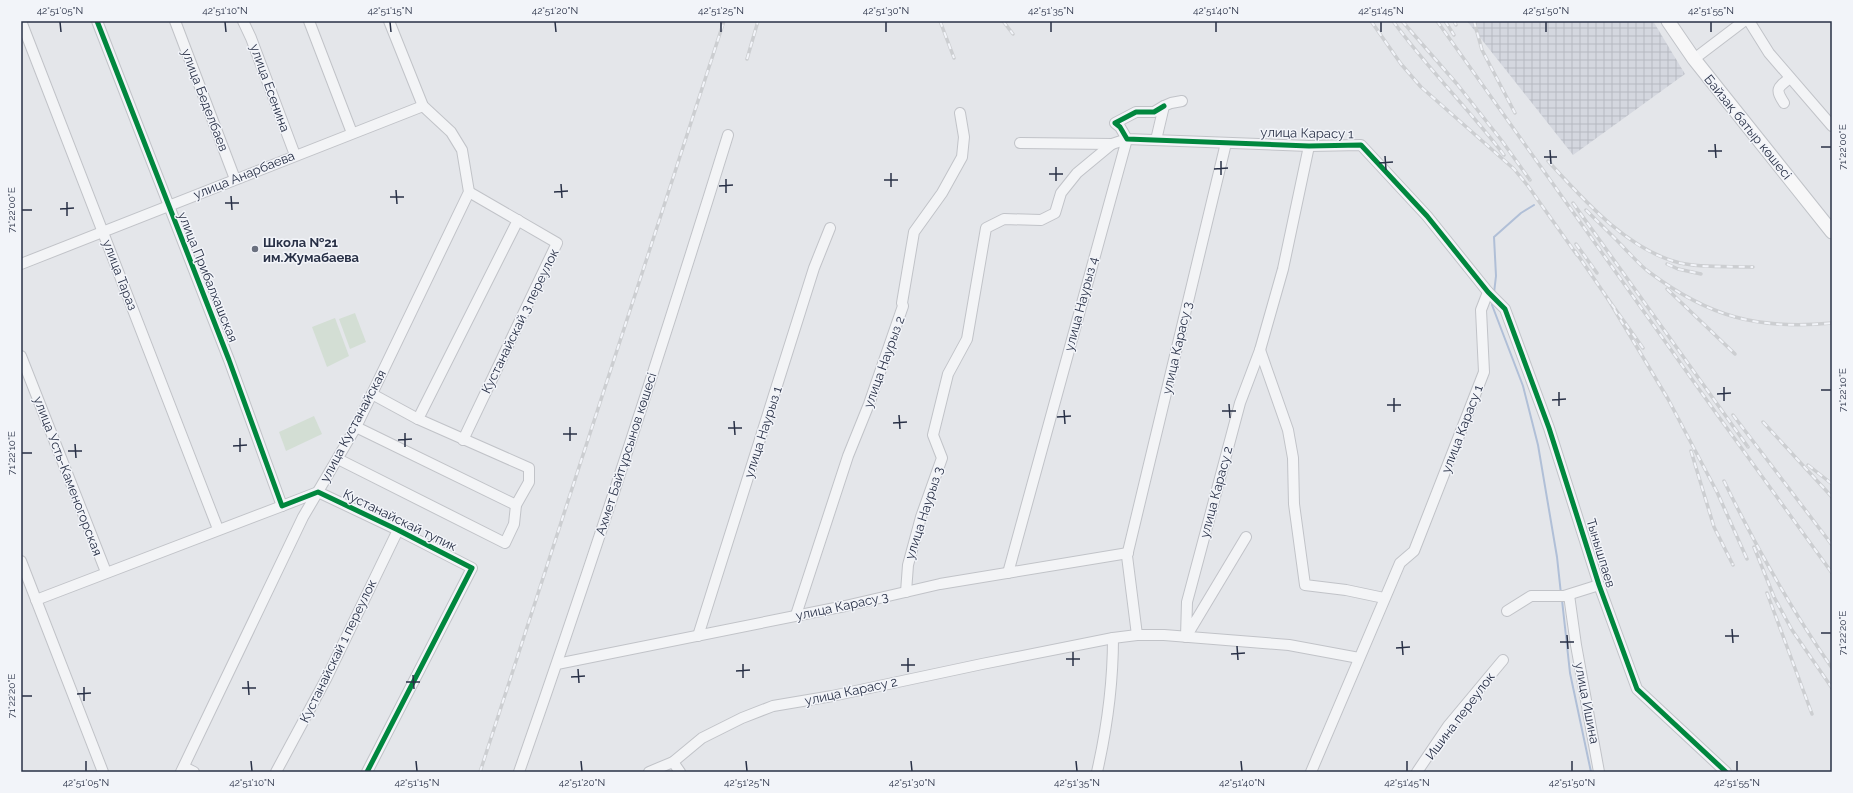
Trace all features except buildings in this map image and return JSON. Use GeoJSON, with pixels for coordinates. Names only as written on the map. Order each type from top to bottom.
{"type":"FeatureCollection","features":[{"type":"Feature","properties":{"kind":"main road","name":"Байзақ батыр көшесі"},"geometry":{"type":"LineString","coordinates":[[1668,21],[1694,59],[1832,232]]}},
{"type":"Feature","properties":{"kind":"street","name":"улица Прибалхашская"},"geometry":{"type":"LineString","coordinates":[[97,21],[229,360],[282,506]]}},
{"type":"Feature","properties":{"kind":"street","name":"улица Беделбаев"},"geometry":{"type":"LineString","coordinates":[[175,21],[235,179]]}},
{"type":"Feature","properties":{"kind":"street","name":"улица Есенина"},"geometry":{"type":"LineString","coordinates":[[243,21],[251,38],[295,155]]}},
{"type":"Feature","properties":{"kind":"street"},"geometry":{"type":"LineString","coordinates":[[309,21],[352,133]]}},
{"type":"Feature","properties":{"kind":"street"},"geometry":{"type":"LineString","coordinates":[[389,21],[423,106],[450,132],[462,150],[469,192]]}},
{"type":"Feature","properties":{"kind":"street"},"geometry":{"type":"LineString","coordinates":[[1694,59],[1744,21]]}},
{"type":"Feature","properties":{"kind":"street"},"geometry":{"type":"LineString","coordinates":[[1749,21],[1769,53],[1832,126]]}},
{"type":"Feature","properties":{"kind":"street","name":"улица Тараз"},"geometry":{"type":"LineString","coordinates":[[21,22],[218,529]]}},
{"type":"Feature","properties":{"kind":"street"},"geometry":{"type":"LineString","coordinates":[[1784,103],[1778,94],[1778,90],[1790,78]]}},
{"type":"Feature","properties":{"kind":"street"},"geometry":{"type":"LineString","coordinates":[[1020,143],[1112,144],[1127,139],[1120,127],[1115,123],[1136,112],[1154,112],[1171,103],[1182,101]]}},
{"type":"Feature","properties":{"kind":"street","name":"улица Анарбаева"},"geometry":{"type":"LineString","coordinates":[[21,264],[295,155],[423,106]]}},
{"type":"Feature","properties":{"kind":"street"},"geometry":{"type":"LineString","coordinates":[[1156,140],[1164,106]]}},
{"type":"Feature","properties":{"kind":"street","name":"улица Наурыз 2"},"geometry":{"type":"LineString","coordinates":[[796,616],[848,456],[869,403],[903,306],[902,303],[914,232],[942,193],[962,157],[964,137],[960,113]]}},
{"type":"Feature","properties":{"kind":"street","name":"Ахмет Байтұрсынов көшесі"},"geometry":{"type":"LineString","coordinates":[[519,772],[557,664],[728,135]]}},
{"type":"Feature","properties":{"kind":"street","name":"улица Карасу 1"},"geometry":{"type":"LineString","coordinates":[[1127,139],[1309,146],[1361,145],[1427,216],[1488,292],[1480,310],[1484,372],[1414,551],[1400,563],[1358,658],[1311,772]]}},
{"type":"Feature","properties":{"kind":"street","name":"улица Наурыз 4"},"geometry":{"type":"LineString","coordinates":[[1008,573],[1127,139]]}},
{"type":"Feature","properties":{"kind":"street","name":"улица Карасу 3"},"geometry":{"type":"LineString","coordinates":[[1137,635],[1128,553],[1226,143]]}},
{"type":"Feature","properties":{"kind":"street","name":"улица Наурыз 3"},"geometry":{"type":"LineString","coordinates":[[906,592],[908,564],[921,517],[942,458],[933,435],[948,374],[967,339],[986,228],[1004,220],[1041,220],[1054,213],[1061,193],[1077,173],[1112,144]]}},
{"type":"Feature","properties":{"kind":"street","name":"улица Карасу 2"},"geometry":{"type":"LineString","coordinates":[[1186,637],[1187,602],[1240,403],[1260,350],[1283,269],[1309,146]]}},
{"type":"Feature","properties":{"kind":"street","name":"Кустанайскай 3 переулок"},"geometry":{"type":"LineString","coordinates":[[463,440],[557,242],[469,192]]}},
{"type":"Feature","properties":{"kind":"street","name":"улица Кустанайская"},"geometry":{"type":"LineString","coordinates":[[182,770],[303,517],[356,426],[469,192]]}},
{"type":"Feature","properties":{"kind":"street"},"geometry":{"type":"LineString","coordinates":[[418,419],[518,220]]}},
{"type":"Feature","properties":{"kind":"street","name":"улица Наурыз 1"},"geometry":{"type":"LineString","coordinates":[[698,636],[814,268],[830,228]]}},
{"type":"Feature","properties":{"kind":"street","name":"Тынышпаев"},"geometry":{"type":"LineString","coordinates":[[1488,292],[1505,309],[1549,428],[1599,585],[1637,689],[1726,772]]}},
{"type":"Feature","properties":{"kind":"street"},"geometry":{"type":"LineString","coordinates":[[1260,350],[1288,430],[1293,458],[1294,504],[1305,585],[1346,590],[1384,598]]}},
{"type":"Feature","properties":{"kind":"street","name":"улица Усть-Каменогорская"},"geometry":{"type":"LineString","coordinates":[[21,356],[106,572]]}},
{"type":"Feature","properties":{"kind":"street","name":"Кустанайскай тупик"},"geometry":{"type":"LineString","coordinates":[[338,459],[505,543],[514,524],[516,505],[529,482],[529,468],[418,419],[372,394]]}},
{"type":"Feature","properties":{"kind":"street"},"geometry":{"type":"LineString","coordinates":[[356,426],[516,505]]}},
{"type":"Feature","properties":{"kind":"street"},"geometry":{"type":"LineString","coordinates":[[36,600],[218,529],[318,492]]}},
{"type":"Feature","properties":{"kind":"street","name":"Кустанайскай тупик"},"geometry":{"type":"LineString","coordinates":[[318,492],[398,530],[472,568],[367,772]]}},
{"type":"Feature","properties":{"kind":"street","name":"Кустанайскай 1 переулок"},"geometry":{"type":"LineString","coordinates":[[276,772],[326,679],[398,530]]}},
{"type":"Feature","properties":{"kind":"street"},"geometry":{"type":"LineString","coordinates":[[1186,637],[1246,537]]}},
{"type":"Feature","properties":{"kind":"street","name":"улица Карасу 3"},"geometry":{"type":"LineString","coordinates":[[557,664],[796,616],[940,584],[1128,553]]}},
{"type":"Feature","properties":{"kind":"street"},"geometry":{"type":"LineString","coordinates":[[21,561],[103,772]]}},
{"type":"Feature","properties":{"kind":"street"},"geometry":{"type":"LineString","coordinates":[[1507,611],[1531,596],[1562,596],[1599,585]]}},
{"type":"Feature","properties":{"kind":"street","name":"улица Ишина"},"geometry":{"type":"LineString","coordinates":[[1562,596],[1576,645],[1599,772]]}},
{"type":"Feature","properties":{"kind":"street","name":"улица Карасу 2"},"geometry":{"type":"LineString","coordinates":[[649,772],[673,762],[702,738],[742,718],[773,706],[832,696],[1113,638],[1137,635],[1186,637],[1288,645],[1358,658]]}},
{"type":"Feature","properties":{"kind":"street"},"geometry":{"type":"LineString","coordinates":[[1097,772],[1110,698],[1113,670],[1113,638]]}},
{"type":"Feature","properties":{"kind":"street","name":"Ишина переулок"},"geometry":{"type":"LineString","coordinates":[[1418,772],[1448,726],[1503,660]]}},
{"type":"Feature","properties":{"kind":"street"},"geometry":{"type":"LineString","coordinates":[[673,762],[680,772]]}},
{"type":"Feature","properties":{"kind":"street"},"geometry":{"type":"LineString","coordinates":[[182,770],[194,772]]}},
{"type":"Feature","properties":{"kind":"shaded area"},"geometry":{"type":"Polygon","coordinates":[[[1467,21],[1653,21],[1685,74],[1573,155],[1467,21]]]}},
{"type":"Feature","properties":{"kind":"shaded area"},"geometry":{"type":"Polygon","coordinates":[[[355,313],[366,342],[350,349],[339,319],[355,313]]]}},
{"type":"Feature","properties":{"kind":"shaded area"},"geometry":{"type":"Polygon","coordinates":[[[335,318],[349,356],[327,367],[312,327],[335,318]]]}},
{"type":"Feature","properties":{"kind":"shaded area"},"geometry":{"type":"Polygon","coordinates":[[[314,416],[322,434],[286,451],[279,432],[314,416]]]}},
{"type":"Feature","properties":{"kind":"waterway"},"geometry":{"type":"LineString","coordinates":[[1494,293],[1496,276],[1494,237],[1521,213],[1534,205]]}},
{"type":"Feature","properties":{"kind":"waterway"},"geometry":{"type":"LineString","coordinates":[[1493,301],[1492,305],[1523,386],[1538,445],[1557,557],[1561,594]]}},
{"type":"Feature","properties":{"kind":"waterway"},"geometry":{"type":"LineString","coordinates":[[1562,600],[1570,673],[1591,772]]}},
{"type":"Feature","properties":{"kind":"railway"},"geometry":{"type":"LineString","coordinates":[[480,772],[724,21]]}},
{"type":"Feature","properties":{"kind":"railway"},"geometry":{"type":"LineString","coordinates":[[747,59],[758,21]]}},
{"type":"Feature","properties":{"kind":"railway"},"geometry":{"type":"LineString","coordinates":[[940,21],[954,58]]}},
{"type":"Feature","properties":{"kind":"railway"},"geometry":{"type":"LineString","coordinates":[[1003,21],[1013,34]]}},
{"type":"Feature","properties":{"kind":"railway"},"geometry":{"type":"LineString","coordinates":[[1371,21],[1401,64],[1421,87],[1514,169],[1528,186],[1577,255]]}},
{"type":"Feature","properties":{"kind":"railway"},"geometry":{"type":"LineString","coordinates":[[1393,21],[1504,155]]}},
{"type":"Feature","properties":{"kind":"railway"},"geometry":{"type":"LineString","coordinates":[[1402,21],[1457,84],[1502,141],[1530,180]]}},
{"type":"Feature","properties":{"kind":"railway"},"geometry":{"type":"LineString","coordinates":[[1437,21],[1716,413],[1832,573]]}},
{"type":"Feature","properties":{"kind":"railway"},"geometry":{"type":"LineString","coordinates":[[1445,21],[1454,35]]}},
{"type":"Feature","properties":{"kind":"railway"},"geometry":{"type":"LineString","coordinates":[[1454,21],[1456,25]]}},
{"type":"Feature","properties":{"kind":"railway"},"geometry":{"type":"LineString","coordinates":[[1474,21],[1482,50],[1515,113]]}},
{"type":"Feature","properties":{"kind":"railway"},"geometry":{"type":"LineString","coordinates":[[1548,161],[1591,207],[1624,235],[1642,247],[1661,256],[1689,265],[1753,267]]}},
{"type":"Feature","properties":{"kind":"railway"},"geometry":{"type":"LineString","coordinates":[[1573,203],[1748,447]]}},
{"type":"Feature","properties":{"kind":"railway"},"geometry":{"type":"LineString","coordinates":[[1586,210],[1649,272],[1692,300],[1714,310],[1757,322],[1805,325],[1832,323]]}},
{"type":"Feature","properties":{"kind":"railway"},"geometry":{"type":"LineString","coordinates":[[1576,244],[1597,273]]}},
{"type":"Feature","properties":{"kind":"railway"},"geometry":{"type":"LineString","coordinates":[[1575,251],[1608,299]]}},
{"type":"Feature","properties":{"kind":"railway"},"geometry":{"type":"LineString","coordinates":[[1667,264],[1678,269],[1701,274]]}},
{"type":"Feature","properties":{"kind":"railway"},"geometry":{"type":"LineString","coordinates":[[1667,289],[1735,354]]}},
{"type":"Feature","properties":{"kind":"railway"},"geometry":{"type":"LineString","coordinates":[[1643,348],[1608,299],[1668,399],[1717,492],[1747,559]]}},
{"type":"Feature","properties":{"kind":"railway"},"geometry":{"type":"LineString","coordinates":[[1733,415],[1832,545]]}},
{"type":"Feature","properties":{"kind":"railway"},"geometry":{"type":"LineString","coordinates":[[1763,422],[1832,497]]}},
{"type":"Feature","properties":{"kind":"railway"},"geometry":{"type":"LineString","coordinates":[[1691,451],[1714,527],[1733,565]]}},
{"type":"Feature","properties":{"kind":"railway"},"geometry":{"type":"LineString","coordinates":[[1808,465],[1832,484]]}},
{"type":"Feature","properties":{"kind":"railway"},"geometry":{"type":"LineString","coordinates":[[1724,481],[1774,576],[1802,623],[1832,668]]}},
{"type":"Feature","properties":{"kind":"railway"},"geometry":{"type":"LineString","coordinates":[[1754,547],[1774,597],[1792,630],[1832,688]]}},
{"type":"Feature","properties":{"kind":"railway"},"geometry":{"type":"LineString","coordinates":[[1767,593],[1812,714]]}},
{"type":"Feature","properties":{"kind":"cycle path"},"geometry":{"type":"LineString","coordinates":[[97,21],[229,360],[282,506],[318,492],[398,530],[472,568],[367,772]]}},
{"type":"Feature","properties":{"kind":"cycle path"},"geometry":{"type":"LineString","coordinates":[[1164,106],[1154,112],[1136,112],[1115,123],[1120,127],[1127,139],[1309,146],[1361,145],[1427,216],[1488,292],[1505,309],[1549,428],[1599,585],[1637,689],[1726,772]]}},
{"type":"Feature","properties":{"kind":"place","name":"Школа №21 им.Жумабаева"},"geometry":{"type":"Point","coordinates":[255,249]}}]}
